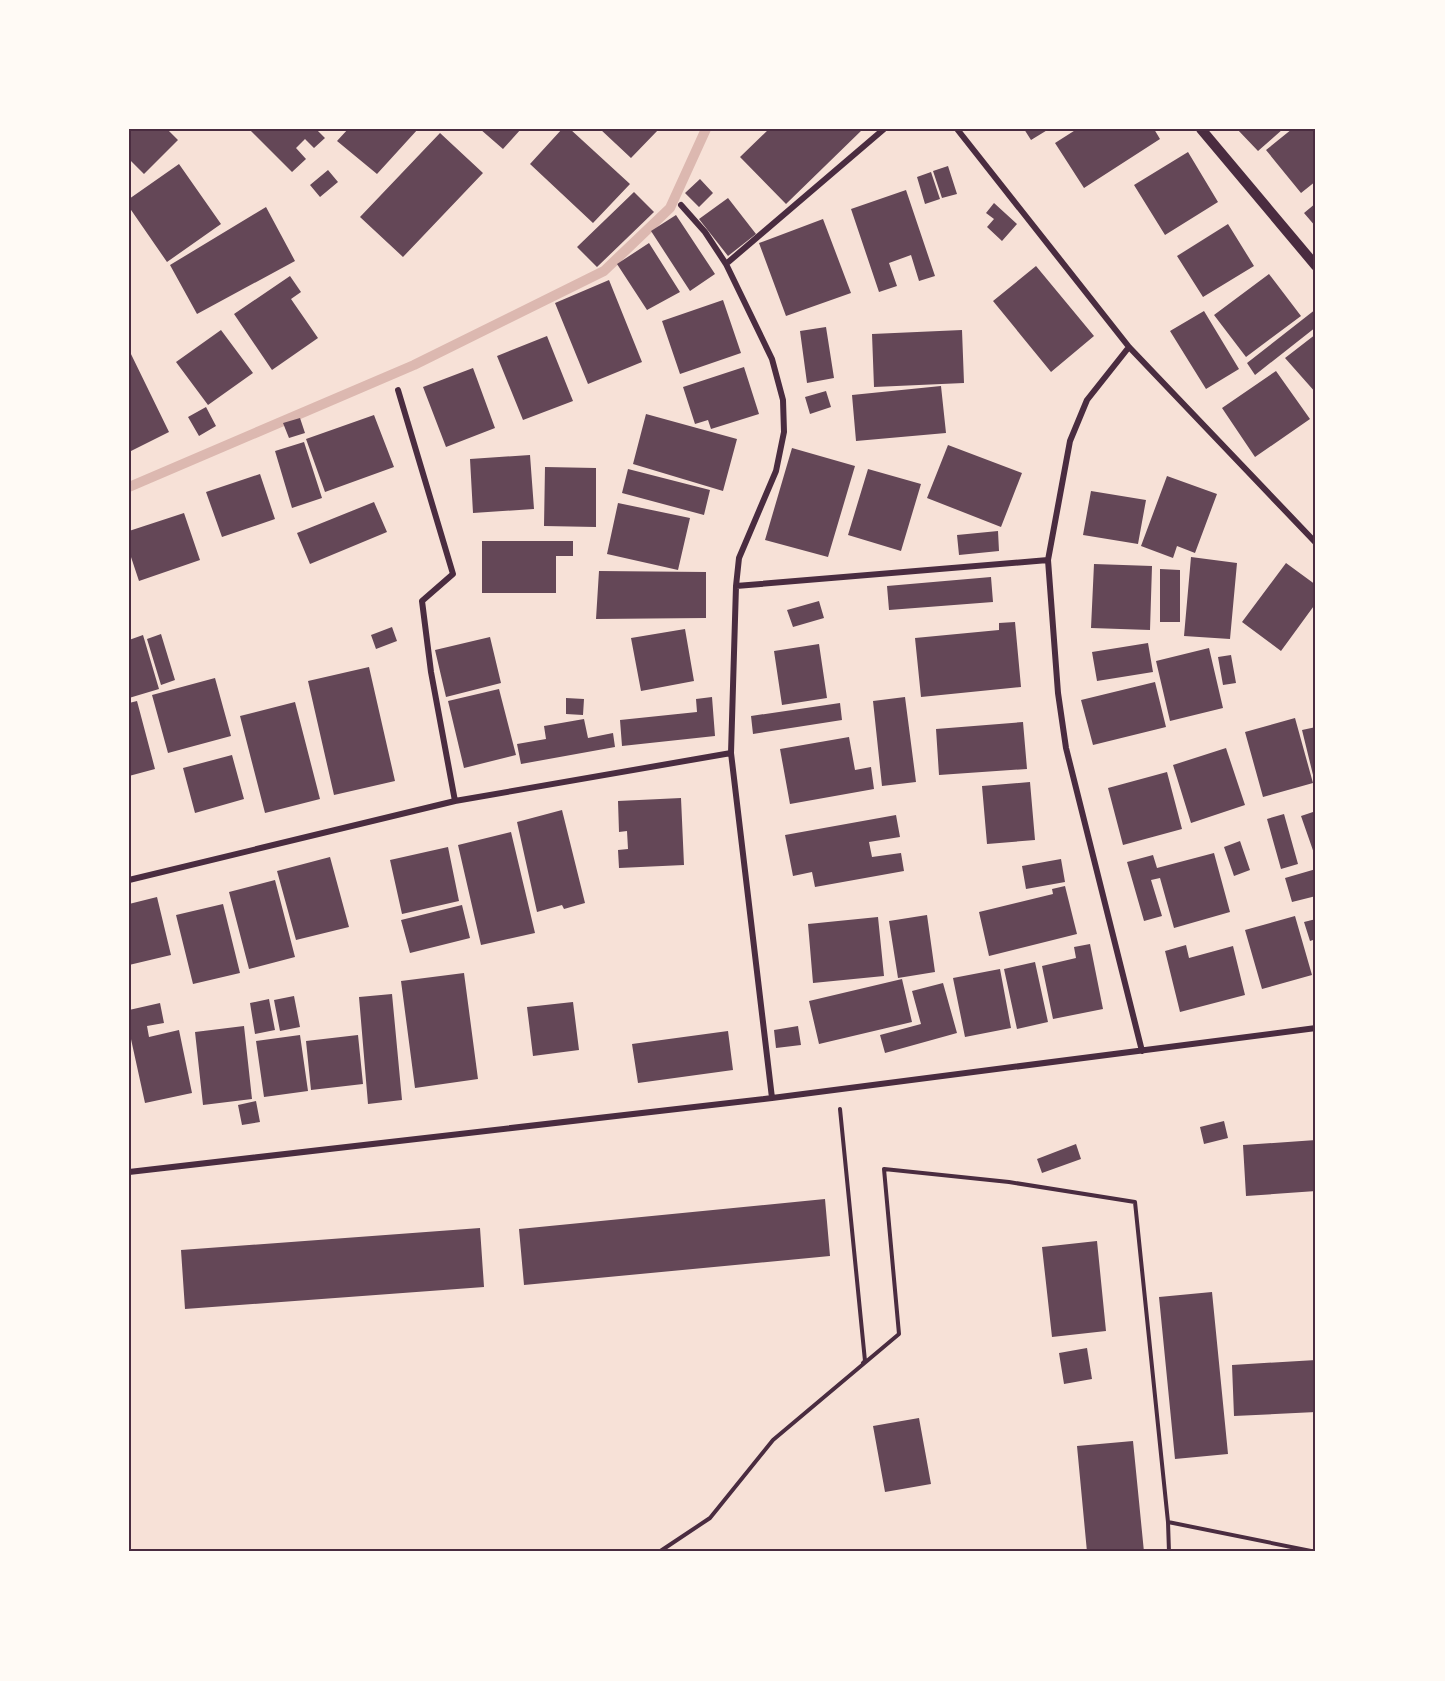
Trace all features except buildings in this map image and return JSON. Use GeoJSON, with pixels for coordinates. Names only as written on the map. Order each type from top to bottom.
{"type":"FeatureCollection","features":[{"type":"Feature","properties":{"kind":"street"},"geometry":{"type":"LineString","coordinates":[[726,264],[884,129]]}},
{"type":"Feature","properties":{"kind":"street"},"geometry":{"type":"LineString","coordinates":[[957,129],[1129,347],[1316,543]]}},
{"type":"Feature","properties":{"kind":"street"},"geometry":{"type":"LineString","coordinates":[[1201,129],[1316,266]]}},
{"type":"Feature","properties":{"kind":"street"},"geometry":{"type":"LineString","coordinates":[[681,205],[705,232],[726,264],[772,359],[783,400],[784,432],[776,471],[739,558],[736,586],[731,753],[772,1098]]}},
{"type":"Feature","properties":{"kind":"street"},"geometry":{"type":"LineString","coordinates":[[1129,347],[1087,400],[1070,441],[1048,560],[1058,693],[1066,748],[1142,1051]]}},
{"type":"Feature","properties":{"kind":"street"},"geometry":{"type":"LineString","coordinates":[[398,390],[453,574],[422,601],[431,672],[455,801]]}},
{"type":"Feature","properties":{"kind":"street"},"geometry":{"type":"LineString","coordinates":[[736,586],[1048,560]]}},
{"type":"Feature","properties":{"kind":"street"},"geometry":{"type":"LineString","coordinates":[[129,880],[455,801],[731,753]]}},
{"type":"Feature","properties":{"kind":"street"},"geometry":{"type":"LineString","coordinates":[[129,1172],[772,1098],[1316,1028]]}},
{"type":"Feature","properties":{"kind":"path"},"geometry":{"type":"LineString","coordinates":[[659,1552],[710,1518],[773,1440],[865,1361],[838,1089]]}},
{"type":"Feature","properties":{"kind":"path"},"geometry":{"type":"LineString","coordinates":[[773,1440],[899,1334],[884,1169],[1010,1182],[1135,1202],[1168,1522],[1169,1552]]}},
{"type":"Feature","properties":{"kind":"path"},"geometry":{"type":"LineString","coordinates":[[1168,1522],[1316,1552]]}},
{"type":"Feature","properties":{"kind":"waterway"},"geometry":{"type":"LineString","coordinates":[[129,487],[414,365],[604,271],[670,208],[706,129]]}}]}
